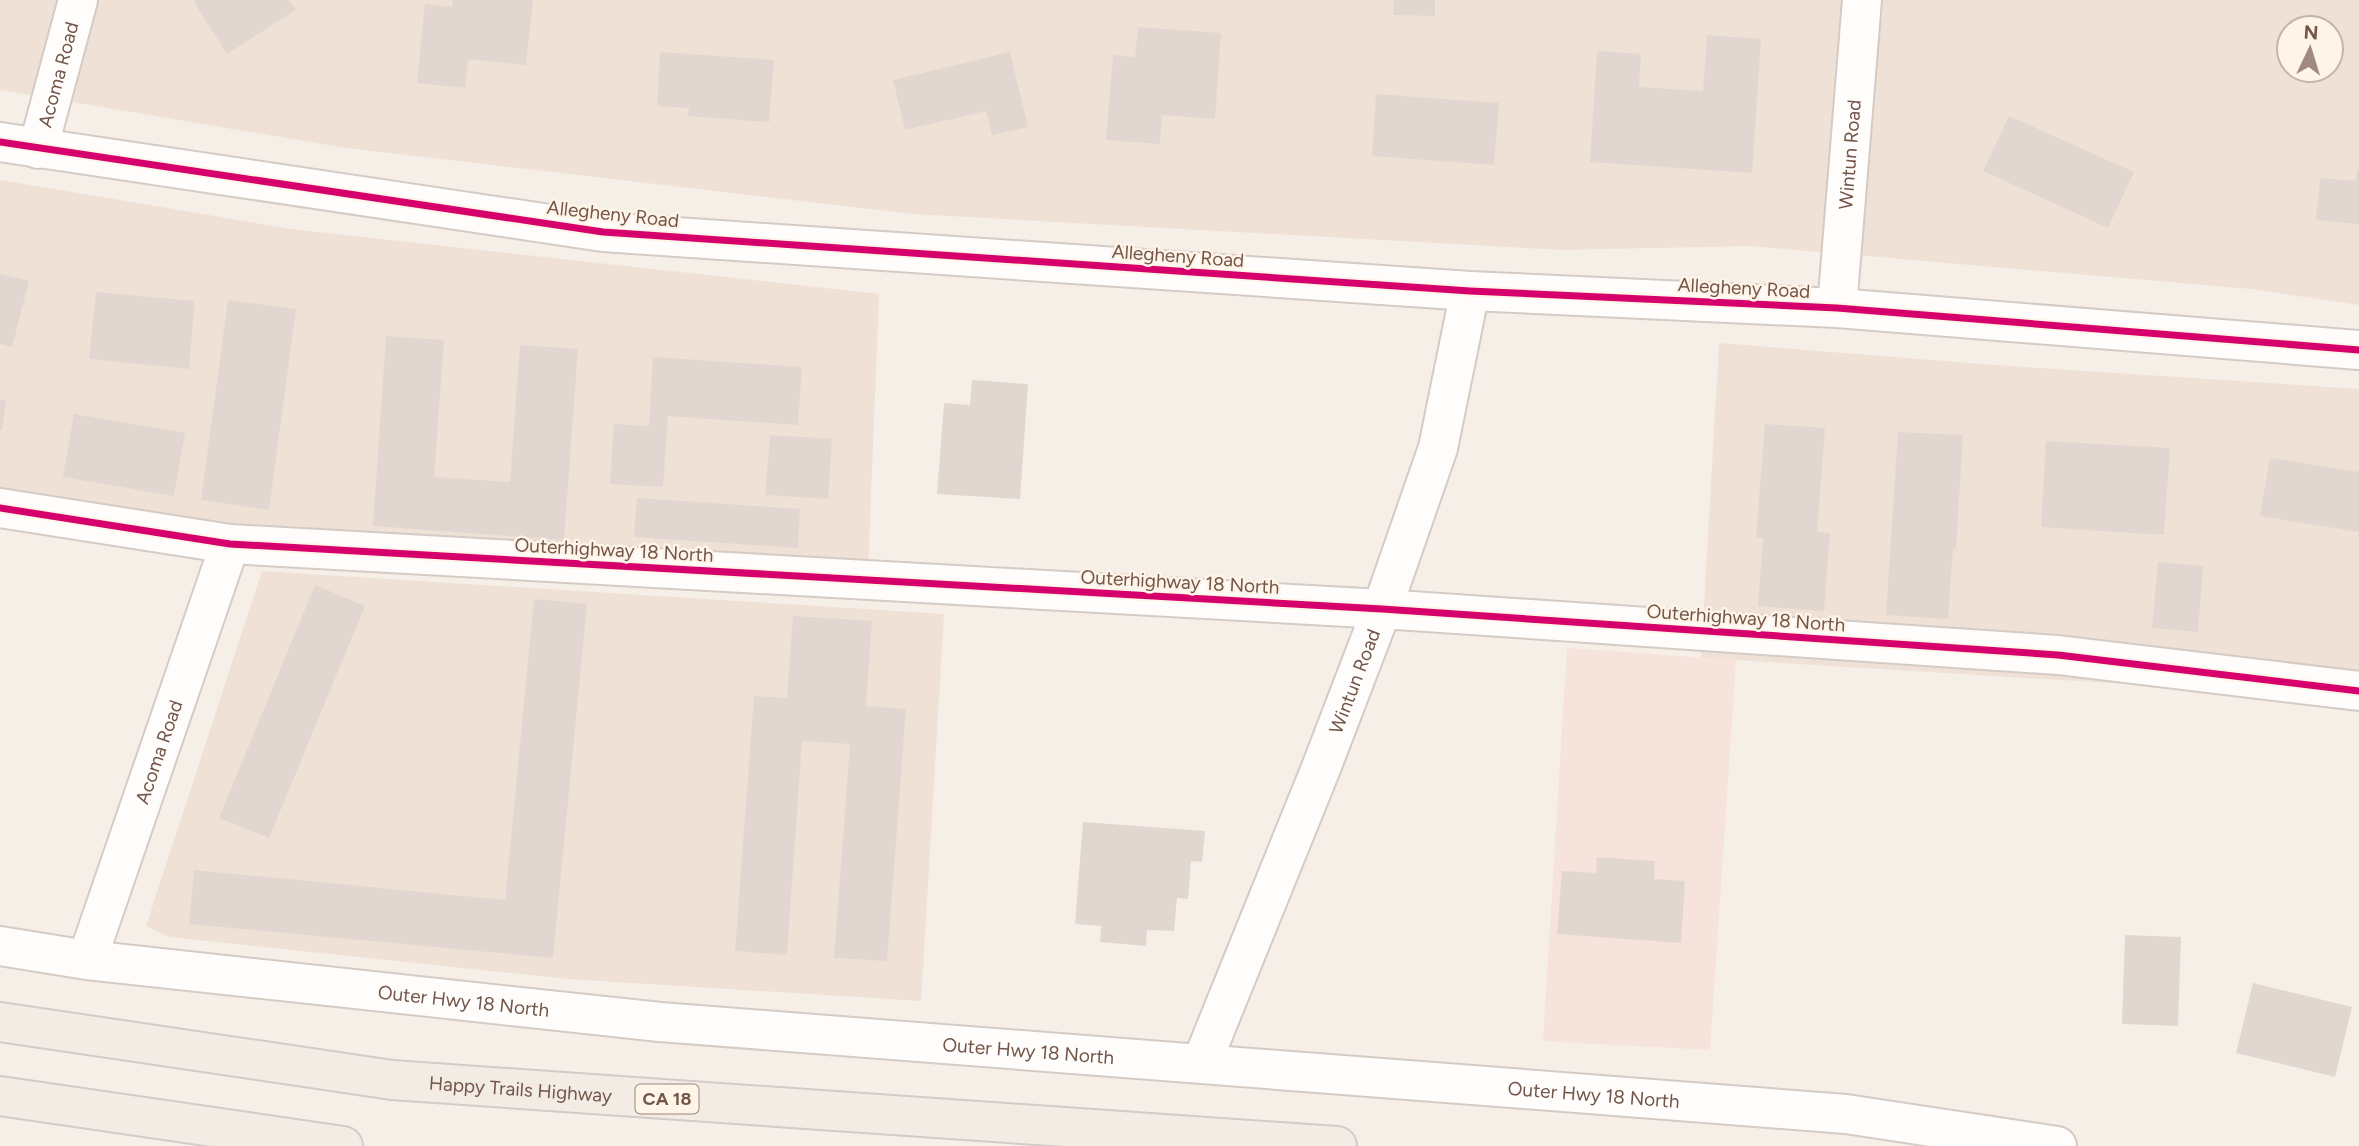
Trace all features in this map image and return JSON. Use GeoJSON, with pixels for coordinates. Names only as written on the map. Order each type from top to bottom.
{"type":"FeatureCollection","features":[{"type":"Feature","properties":{"kind":"main road","name":"Happy Trails Highway"},"geometry":{"type":"LineString","coordinates":[[0,1022],[392,1080],[1337,1146]]}},
{"type":"Feature","properties":{"kind":"main road"},"geometry":{"type":"LineString","coordinates":[[0,1096],[344,1146]]}},
{"type":"Feature","properties":{"kind":"street","name":"Acoma Road"},"geometry":{"type":"LineString","coordinates":[[38,149],[78,0]]}},
{"type":"Feature","properties":{"kind":"street","name":"Wintun Road"},"geometry":{"type":"LineString","coordinates":[[1836,308],[1862,0]]}},
{"type":"Feature","properties":{"kind":"street","name":"Allegheny Road"},"geometry":{"type":"LineString","coordinates":[[0,142],[603,232],[1470,292],[1836,308],[2359,350]]}},
{"type":"Feature","properties":{"kind":"street","name":"Wintun Road"},"geometry":{"type":"LineString","coordinates":[[1202,1062],[1321,768],[1438,447],[1470,292]]}},
{"type":"Feature","properties":{"kind":"street","name":"Outerhighway 18 North"},"geometry":{"type":"LineString","coordinates":[[0,508],[230,544],[1381,609],[2058,655],[2359,691]]}},
{"type":"Feature","properties":{"kind":"street","name":"Acoma Road"},"geometry":{"type":"LineString","coordinates":[[87,960],[230,544]]}},
{"type":"Feature","properties":{"kind":"street","name":"Outer Hwy 18 North"},"geometry":{"type":"LineString","coordinates":[[0,946],[87,960],[660,1022],[1846,1114],[2057,1146]]}},
{"type":"Feature","properties":{"kind":"shaded area"},"geometry":{"type":"Polygon","coordinates":[[[0,0],[2359,0],[2359,305],[2251,289],[1750,246],[1561,250],[913,214],[346,148],[0,90],[0,0]]]}},
{"type":"Feature","properties":{"kind":"shaded area"},"geometry":{"type":"Polygon","coordinates":[[[0,180],[291,229],[879,294],[868,570],[258,528],[0,490],[0,180]]]}},
{"type":"Feature","properties":{"kind":"shaded area"},"geometry":{"type":"Polygon","coordinates":[[[1719,343],[1995,365],[2359,389],[2359,711],[2273,693],[1701,658],[1719,343]]]}},
{"type":"Feature","properties":{"kind":"shaded area"},"geometry":{"type":"Polygon","coordinates":[[[262,571],[944,614],[921,1001],[568,979],[169,937],[146,926],[262,571]]]}},
{"type":"Feature","properties":{"kind":"shaded area"},"geometry":{"type":"Polygon","coordinates":[[[1567,648],[1736,660],[1710,1050],[1543,1041],[1567,648]]]}},
{"type":"Feature","properties":{"kind":"building"},"geometry":{"type":"Polygon","coordinates":[[[289,0],[296,10],[227,54],[194,2],[289,0]]]}},
{"type":"Feature","properties":{"kind":"building"},"geometry":{"type":"Polygon","coordinates":[[[453,0],[533,0],[526,65],[468,59],[465,88],[417,83],[425,4],[452,7],[453,0]]]}},
{"type":"Feature","properties":{"kind":"building"},"geometry":{"type":"Polygon","coordinates":[[[1394,0],[1435,0],[1435,16],[1393,15],[1394,0]]]}},
{"type":"Feature","properties":{"kind":"building"},"geometry":{"type":"Polygon","coordinates":[[[1138,27],[1221,33],[1215,119],[1162,115],[1160,144],[1106,140],[1113,55],[1135,57],[1138,27]]]}},
{"type":"Feature","properties":{"kind":"building"},"geometry":{"type":"Polygon","coordinates":[[[1707,35],[1761,39],[1752,173],[1590,162],[1597,51],[1641,54],[1639,87],[1703,91],[1707,35]]]}},
{"type":"Feature","properties":{"kind":"building"},"geometry":{"type":"Polygon","coordinates":[[[660,52],[774,60],[769,122],[688,116],[689,108],[657,106],[660,52]]]}},
{"type":"Feature","properties":{"kind":"building"},"geometry":{"type":"Polygon","coordinates":[[[1010,52],[1028,127],[992,135],[986,111],[905,130],[893,80],[1010,52]]]}},
{"type":"Feature","properties":{"kind":"building"},"geometry":{"type":"Polygon","coordinates":[[[1376,94],[1499,103],[1494,165],[1372,156],[1376,94]]]}},
{"type":"Feature","properties":{"kind":"building"},"geometry":{"type":"Polygon","coordinates":[[[2009,116],[2134,172],[2108,228],[1983,171],[2009,116]]]}},
{"type":"Feature","properties":{"kind":"building"},"geometry":{"type":"Polygon","coordinates":[[[2357,170],[2359,224],[2316,220],[2320,178],[2356,181],[2357,170]]]}},
{"type":"Feature","properties":{"kind":"building"},"geometry":{"type":"Polygon","coordinates":[[[0,274],[29,281],[12,347],[0,344],[0,274]]]}},
{"type":"Feature","properties":{"kind":"building"},"geometry":{"type":"Polygon","coordinates":[[[96,292],[195,301],[189,369],[89,359],[96,292]]]}},
{"type":"Feature","properties":{"kind":"building"},"geometry":{"type":"Polygon","coordinates":[[[228,300],[296,309],[269,510],[201,500],[228,300]]]}},
{"type":"Feature","properties":{"kind":"building"},"geometry":{"type":"Polygon","coordinates":[[[386,336],[444,340],[434,477],[510,482],[520,345],[578,349],[564,540],[373,526],[386,336]]]}},
{"type":"Feature","properties":{"kind":"building"},"geometry":{"type":"Polygon","coordinates":[[[653,357],[802,367],[798,425],[668,416],[663,487],[610,484],[614,424],[649,426],[653,357]]]}},
{"type":"Feature","properties":{"kind":"building"},"geometry":{"type":"Polygon","coordinates":[[[972,380],[1028,384],[1020,499],[937,494],[944,403],[970,405],[972,380]]]}},
{"type":"Feature","properties":{"kind":"building"},"geometry":{"type":"Polygon","coordinates":[[[0,400],[6,400],[2,430],[0,430],[0,400]]]}},
{"type":"Feature","properties":{"kind":"building"},"geometry":{"type":"Polygon","coordinates":[[[74,414],[185,433],[174,496],[63,477],[74,414]]]}},
{"type":"Feature","properties":{"kind":"building"},"geometry":{"type":"Polygon","coordinates":[[[1765,424],[1825,428],[1817,532],[1830,533],[1824,611],[1758,606],[1763,538],[1756,538],[1765,424]]]}},
{"type":"Feature","properties":{"kind":"building"},"geometry":{"type":"Polygon","coordinates":[[[1898,432],[1963,435],[1956,549],[1953,549],[1948,619],[1886,615],[1898,432]]]}},
{"type":"Feature","properties":{"kind":"building"},"geometry":{"type":"Polygon","coordinates":[[[770,435],[832,439],[828,499],[765,495],[770,435]]]}},
{"type":"Feature","properties":{"kind":"building"},"geometry":{"type":"Polygon","coordinates":[[[2046,441],[2170,448],[2164,535],[2041,527],[2046,441]]]}},
{"type":"Feature","properties":{"kind":"building"},"geometry":{"type":"Polygon","coordinates":[[[2270,458],[2359,472],[2359,532],[2260,516],[2270,458]]]}},
{"type":"Feature","properties":{"kind":"building"},"geometry":{"type":"Polygon","coordinates":[[[637,498],[800,509],[798,548],[634,537],[637,498]]]}},
{"type":"Feature","properties":{"kind":"building"},"geometry":{"type":"Polygon","coordinates":[[[2158,562],[2203,566],[2198,632],[2152,628],[2158,562]]]}},
{"type":"Feature","properties":{"kind":"building"},"geometry":{"type":"Polygon","coordinates":[[[315,585],[365,606],[269,838],[219,818],[315,585]]]}},
{"type":"Feature","properties":{"kind":"building"},"geometry":{"type":"Polygon","coordinates":[[[534,599],[587,604],[553,958],[189,924],[194,870],[505,900],[534,599]]]}},
{"type":"Feature","properties":{"kind":"building"},"geometry":{"type":"Polygon","coordinates":[[[793,616],[872,621],[866,706],[906,709],[887,961],[834,958],[850,744],[802,741],[787,955],[735,951],[754,696],[787,698],[793,616]]]}},
{"type":"Feature","properties":{"kind":"building"},"geometry":{"type":"Polygon","coordinates":[[[1083,822],[1205,831],[1202,862],[1191,861],[1188,899],[1177,898],[1174,931],[1147,930],[1146,946],[1100,942],[1101,926],[1075,924],[1083,822]]]}},
{"type":"Feature","properties":{"kind":"building"},"geometry":{"type":"Polygon","coordinates":[[[1597,857],[1655,861],[1654,879],[1685,881],[1681,943],[1557,934],[1562,871],[1596,873],[1597,857]]]}},
{"type":"Feature","properties":{"kind":"building"},"geometry":{"type":"Polygon","coordinates":[[[2125,935],[2181,937],[2178,1026],[2122,1024],[2125,935]]]}},
{"type":"Feature","properties":{"kind":"building"},"geometry":{"type":"Polygon","coordinates":[[[2253,983],[2352,1007],[2335,1077],[2236,1053],[2253,983]]]}},
{"type":"Feature","properties":{"kind":"cycle path"},"geometry":{"type":"LineString","coordinates":[[0,142],[603,232],[1470,291],[1837,308],[2359,350]]}},
{"type":"Feature","properties":{"kind":"cycle path"},"geometry":{"type":"LineString","coordinates":[[0,508],[230,544],[1382,609],[2058,655],[2359,691]]}}]}
